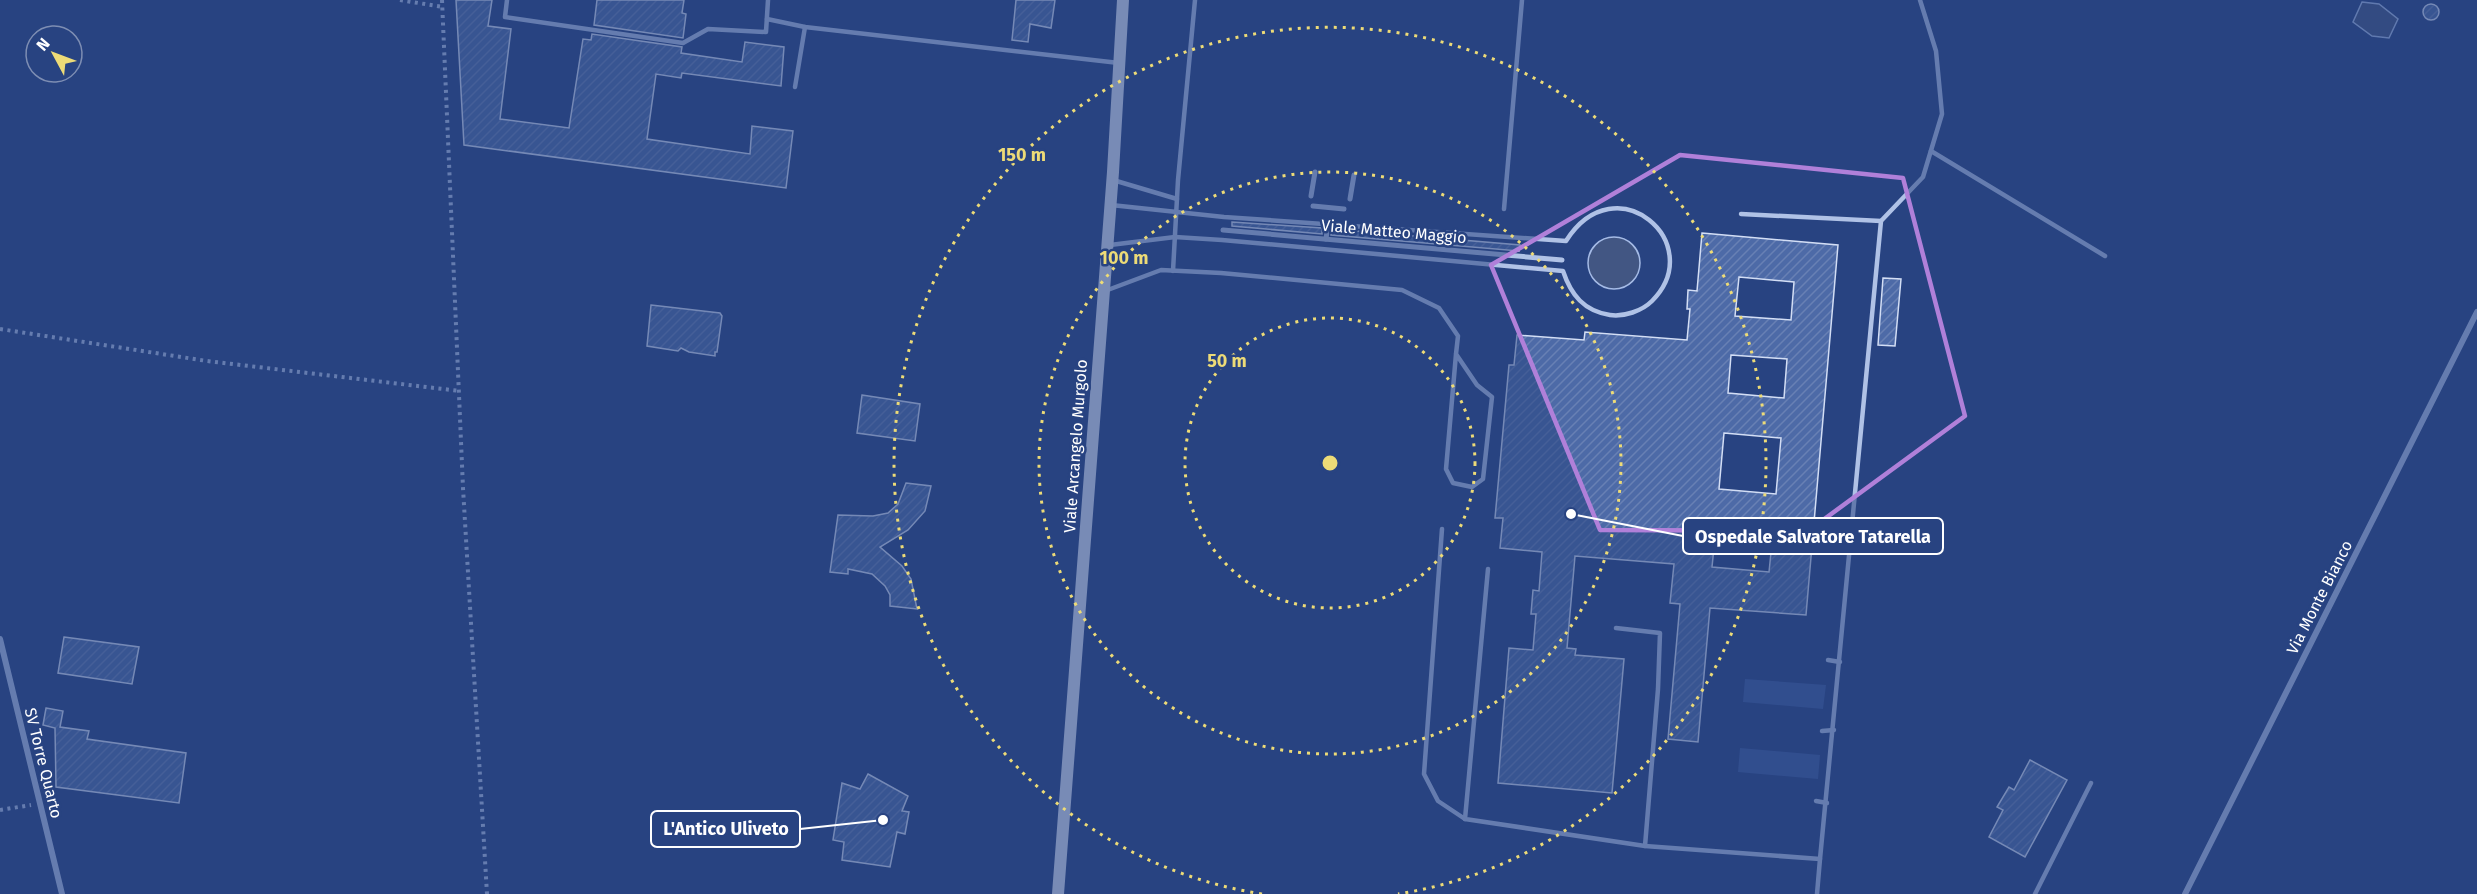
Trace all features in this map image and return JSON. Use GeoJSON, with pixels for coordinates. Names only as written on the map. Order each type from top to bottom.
{"type":"FeatureCollection","features":[{"type":"Feature","properties":{"kind":"main road","name":"Viale Arcangelo Murgolo"},"geometry":{"type":"LineString","coordinates":[[1058,894],[1113,180],[1123,0]]}},
{"type":"Feature","properties":{"kind":"street"},"geometry":{"type":"LineString","coordinates":[[1311,196],[1315,172]]}},
{"type":"Feature","properties":{"kind":"street"},"geometry":{"type":"LineString","coordinates":[[1350,199],[1354,175]]}},
{"type":"Feature","properties":{"kind":"street"},"geometry":{"type":"LineString","coordinates":[[1313,206],[1344,209]]}},
{"type":"Feature","properties":{"kind":"street"},"geometry":{"type":"LineString","coordinates":[[1326,239],[1328,224]]}},
{"type":"Feature","properties":{"kind":"street","name":"Viale Matteo Maggio"},"geometry":{"type":"LineString","coordinates":[[1223,230],[1562,260]]}},
{"type":"Feature","properties":{"kind":"street","name":"Via Monte Bianco"},"geometry":{"type":"LineString","coordinates":[[2185,894],[2477,312]]}},
{"type":"Feature","properties":{"kind":"street","name":"SV Torre Quarto"},"geometry":{"type":"LineString","coordinates":[[0,639],[62,894]]}},
{"type":"Feature","properties":{"kind":"lane"},"geometry":{"type":"LineString","coordinates":[[507,0],[505,17],[683,43],[708,29],[766,32],[768,0]]}},
{"type":"Feature","properties":{"kind":"lane"},"geometry":{"type":"LineString","coordinates":[[1173,271],[1177,199],[1195,0]]}},
{"type":"Feature","properties":{"kind":"lane"},"geometry":{"type":"LineString","coordinates":[[1504,209],[1522,0]]}},
{"type":"Feature","properties":{"kind":"lane"},"geometry":{"type":"LineString","coordinates":[[1817,894],[1881,221],[1923,177],[1942,114],[1936,51],[1920,0]]}},
{"type":"Feature","properties":{"kind":"lane"},"geometry":{"type":"LineString","coordinates":[[767,19],[805,27],[1119,63]]}},
{"type":"Feature","properties":{"kind":"lane"},"geometry":{"type":"LineString","coordinates":[[795,87],[805,27]]}},
{"type":"Feature","properties":{"kind":"lane"},"geometry":{"type":"LineString","coordinates":[[1931,151],[2105,256]]}},
{"type":"Feature","properties":{"kind":"lane"},"geometry":{"type":"LineString","coordinates":[[1113,180],[1177,199]]}},
{"type":"Feature","properties":{"kind":"lane"},"geometry":{"type":"LineString","coordinates":[[1107,245],[1175,237],[1563,271],[1569,288],[1580,302],[1595,312],[1613,315],[1631,314],[1647,306],[1660,293],[1668,276],[1670,259],[1666,241],[1656,226],[1642,215],[1625,209],[1607,209],[1590,215],[1576,226],[1566,241],[1110,205]]}},
{"type":"Feature","properties":{"kind":"lane"},"geometry":{"type":"LineString","coordinates":[[1741,214],[1881,221]]}},
{"type":"Feature","properties":{"kind":"lane"},"geometry":{"type":"LineString","coordinates":[[1103,292],[1161,270],[1221,273],[1402,290],[1439,308],[1458,336],[1456,354],[1446,469],[1454,483],[1472,487],[1483,479],[1492,397],[1477,385],[1456,354]]}},
{"type":"Feature","properties":{"kind":"lane"},"geometry":{"type":"LineString","coordinates":[[1442,529],[1424,774],[1438,801],[1465,819],[1645,846],[1821,859]]}},
{"type":"Feature","properties":{"kind":"lane"},"geometry":{"type":"LineString","coordinates":[[1465,819],[1488,568]]}},
{"type":"Feature","properties":{"kind":"lane"},"geometry":{"type":"LineString","coordinates":[[1617,628],[1660,633],[1645,846]]}},
{"type":"Feature","properties":{"kind":"lane"},"geometry":{"type":"LineString","coordinates":[[1828,660],[1840,662]]}},
{"type":"Feature","properties":{"kind":"lane"},"geometry":{"type":"LineString","coordinates":[[1822,731],[1834,730]]}},
{"type":"Feature","properties":{"kind":"lane"},"geometry":{"type":"LineString","coordinates":[[2035,894],[2091,783]]}},
{"type":"Feature","properties":{"kind":"lane"},"geometry":{"type":"LineString","coordinates":[[1816,801],[1827,803]]}},
{"type":"Feature","properties":{"kind":"path"},"geometry":{"type":"LineString","coordinates":[[400,0],[443,7]]}},
{"type":"Feature","properties":{"kind":"path"},"geometry":{"type":"LineString","coordinates":[[442,0],[463,500],[487,894]]}},
{"type":"Feature","properties":{"kind":"path"},"geometry":{"type":"LineString","coordinates":[[0,329],[207,361],[460,391]]}},
{"type":"Feature","properties":{"kind":"path"},"geometry":{"type":"LineString","coordinates":[[0,810],[40,804]]}},
{"type":"Feature","properties":{"kind":"highlighted area"},"geometry":{"type":"Polygon","coordinates":[[[1680,155],[1903,178],[1965,416],[1808,531],[1600,530],[1491,265],[1680,155]]]}},
{"type":"Feature","properties":{"kind":"shaded area"},"geometry":{"type":"Polygon","coordinates":[[[2362,2],[2379,4],[2398,19],[2389,38],[2372,36],[2353,22],[2362,2]]]}},
{"type":"Feature","properties":{"kind":"shaded area"},"geometry":{"type":"Polygon","coordinates":[[[1614,237],[1628,241],[1636,249],[1640,263],[1636,277],[1628,285],[1614,289],[1600,285],[1592,277],[1588,263],[1592,249],[1600,241],[1614,237]]]}},
{"type":"Feature","properties":{"kind":"shaded area"},"geometry":{"type":"Polygon","coordinates":[[[1745,679],[1826,685],[1823,709],[1743,702],[1745,679]]]}},
{"type":"Feature","properties":{"kind":"shaded area"},"geometry":{"type":"Polygon","coordinates":[[[1740,748],[1820,755],[1818,779],[1738,772],[1740,748]]]}},
{"type":"Feature","properties":{"kind":"building"},"geometry":{"type":"Polygon","coordinates":[[[456,0],[492,0],[488,26],[511,29],[500,119],[569,128],[583,39],[591,40],[592,34],[682,47],[681,53],[742,62],[745,42],[784,47],[781,86],[682,73],[681,78],[656,74],[647,139],[750,154],[752,126],[793,131],[786,188],[464,145],[456,0]]]}},
{"type":"Feature","properties":{"kind":"building"},"geometry":{"type":"Polygon","coordinates":[[[597,0],[684,0],[682,13],[686,14],[683,38],[594,25],[597,0]]]}},
{"type":"Feature","properties":{"kind":"building"},"geometry":{"type":"Polygon","coordinates":[[[1016,0],[1055,0],[1051,28],[1030,24],[1028,42],[1012,40],[1016,0]]]}},
{"type":"Feature","properties":{"kind":"building"},"geometry":{"type":"Polygon","coordinates":[[[2431,4],[2439,12],[2431,20],[2423,12],[2431,4]]]}},
{"type":"Feature","properties":{"kind":"building"},"geometry":{"type":"Polygon","coordinates":[[[1232,222],[1322,228],[1322,234],[1232,226],[1232,222]]]}},
{"type":"Feature","properties":{"kind":"building"},"geometry":{"type":"Polygon","coordinates":[[[1332,229],[1520,245],[1519,251],[1331,235],[1332,229]]]}},
{"type":"Feature","properties":{"kind":"building"},"geometry":{"type":"Polygon","coordinates":[[[1702,233],[1838,245],[1806,615],[1710,608],[1698,742],[1668,739],[1680,604],[1670,603],[1674,564],[1575,556],[1567,648],[1576,649],[1575,655],[1624,659],[1612,793],[1498,783],[1509,648],[1533,650],[1536,614],[1531,614],[1533,590],[1539,591],[1542,552],[1500,548],[1503,518],[1495,518],[1509,365],[1514,365],[1517,335],[1584,340],[1585,332],[1687,340],[1690,309],[1687,309],[1688,290],[1697,291],[1702,233]],[[1739,277],[1735,316],[1791,320],[1794,282],[1739,277]],[[1731,355],[1728,393],[1784,398],[1787,359],[1731,355]],[[1724,433],[1719,489],[1776,494],[1781,438],[1724,433]],[[1716,528],[1712,567],[1769,572],[1773,533],[1716,528]]]}},
{"type":"Feature","properties":{"kind":"building"},"geometry":{"type":"Polygon","coordinates":[[[1883,278],[1901,279],[1895,346],[1878,345],[1883,278]]]}},
{"type":"Feature","properties":{"kind":"building"},"geometry":{"type":"Polygon","coordinates":[[[651,305],[720,313],[722,316],[715,356],[689,352],[681,348],[678,351],[647,346],[651,305]]]}},
{"type":"Feature","properties":{"kind":"building"},"geometry":{"type":"Polygon","coordinates":[[[862,395],[920,404],[915,441],[857,433],[862,395]]]}},
{"type":"Feature","properties":{"kind":"building"},"geometry":{"type":"Polygon","coordinates":[[[906,483],[931,486],[925,511],[908,530],[880,547],[902,566],[911,579],[917,609],[890,606],[890,595],[885,586],[872,574],[848,569],[848,574],[830,572],[838,515],[873,516],[888,513],[898,504],[906,483]]]}},
{"type":"Feature","properties":{"kind":"building"},"geometry":{"type":"Polygon","coordinates":[[[64,637],[139,647],[132,684],[58,673],[64,637]]]}},
{"type":"Feature","properties":{"kind":"building"},"geometry":{"type":"Polygon","coordinates":[[[46,708],[63,711],[60,727],[89,731],[87,739],[186,753],[179,803],[56,787],[55,728],[43,725],[46,708]]]}},
{"type":"Feature","properties":{"kind":"building"},"geometry":{"type":"Polygon","coordinates":[[[2030,760],[2067,780],[2025,857],[1989,837],[2003,810],[1997,807],[2009,787],[2014,790],[2030,760]]]}},
{"type":"Feature","properties":{"kind":"building"},"geometry":{"type":"Polygon","coordinates":[[[868,774],[908,796],[902,811],[909,812],[905,834],[897,832],[890,867],[842,860],[844,842],[833,840],[842,783],[860,789],[868,774]]]}},
{"type":"Feature","properties":{"kind":"place","name":"Ospedale Salvatore Tatarella"},"geometry":{"type":"Point","coordinates":[1571,514]}},
{"type":"Feature","properties":{"kind":"place","name":"L'Antico Uliveto"},"geometry":{"type":"Point","coordinates":[883,820]}}]}
